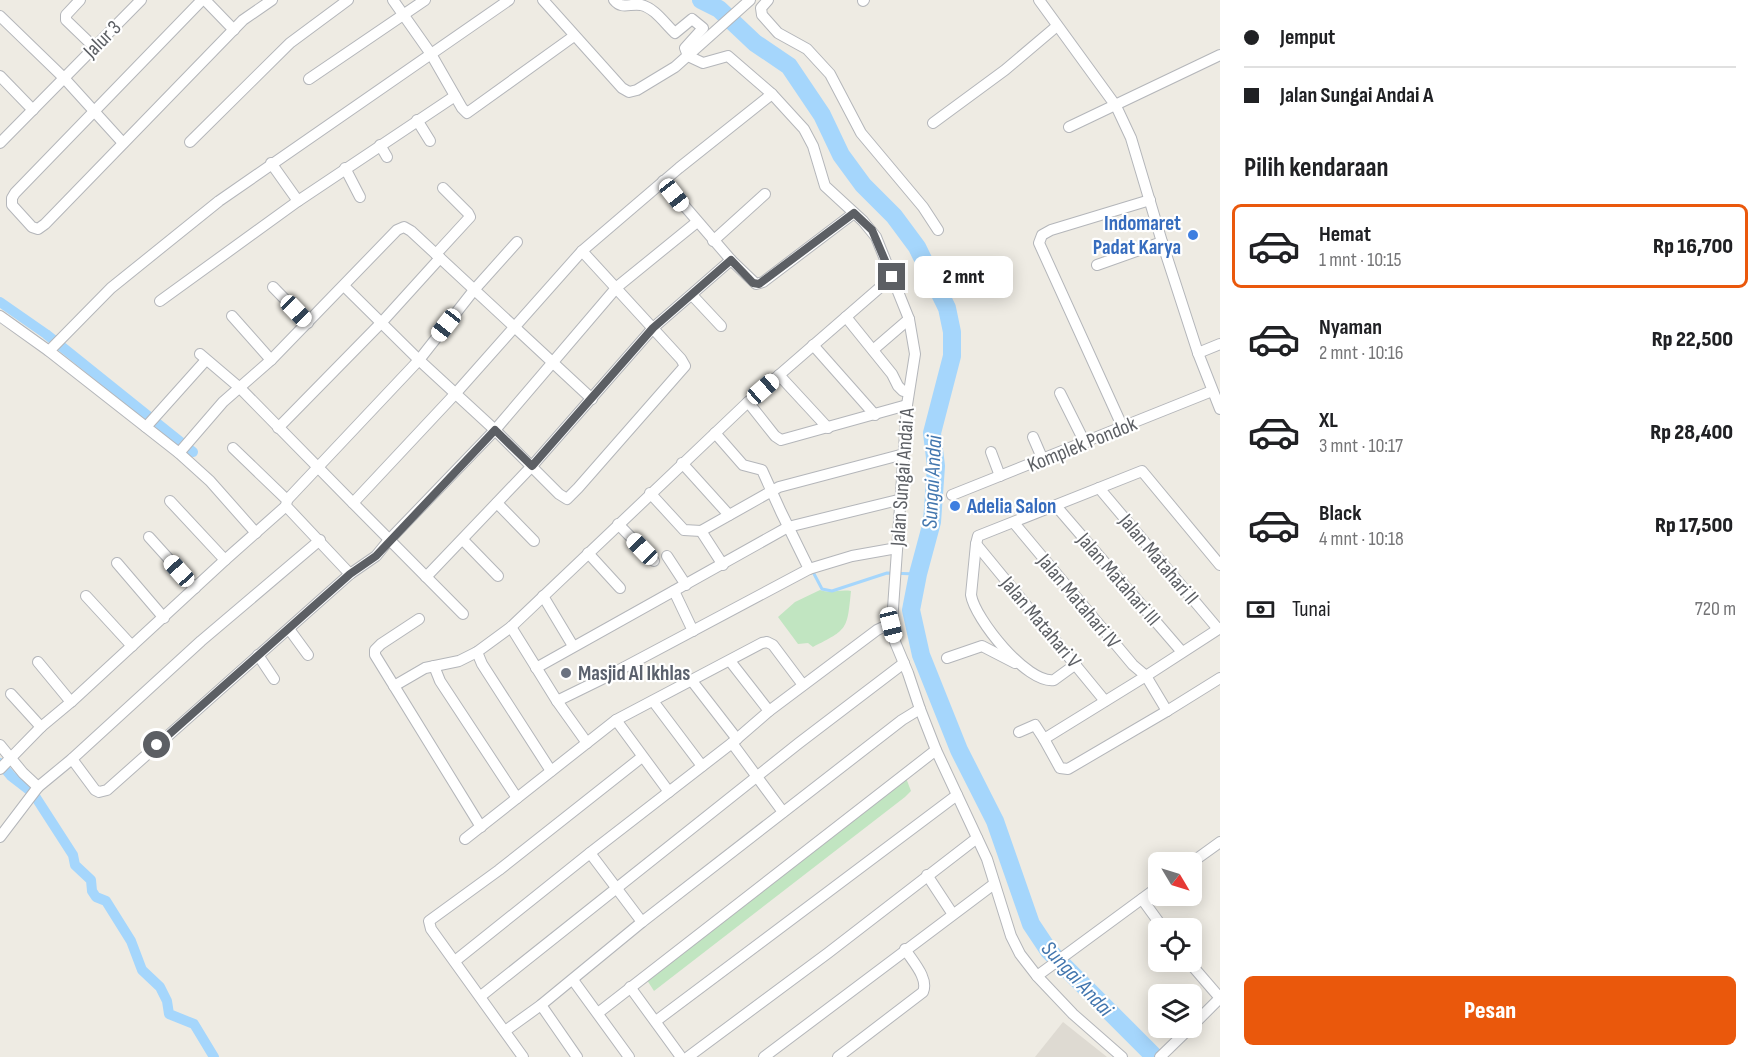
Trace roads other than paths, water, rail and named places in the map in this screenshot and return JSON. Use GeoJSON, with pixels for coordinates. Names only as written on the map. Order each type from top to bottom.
{"type":"FeatureCollection","features":[{"type":"Feature","properties":{"kind":"street"},"geometry":{"type":"LineString","coordinates":[[80,0],[66,15],[66,20],[94,47]]}},
{"type":"Feature","properties":{"kind":"street","name":"Jalur 3"},"geometry":{"type":"LineString","coordinates":[[0,143],[141,0]]}},
{"type":"Feature","properties":{"kind":"street"},"geometry":{"type":"LineString","coordinates":[[234,30],[204,0],[15,193],[12,202],[19,214],[32,227],[36,229],[41,227],[234,30],[243,20],[272,0]]}},
{"type":"Feature","properties":{"kind":"street"},"geometry":{"type":"LineString","coordinates":[[190,142],[290,43],[348,0]]}},
{"type":"Feature","properties":{"kind":"street"},"geometry":{"type":"LineString","coordinates":[[393,0],[430,54],[465,112],[469,112],[574,36]]}},
{"type":"Feature","properties":{"kind":"street"},"geometry":{"type":"LineString","coordinates":[[309,80],[425,0]]}},
{"type":"Feature","properties":{"kind":"street"},"geometry":{"type":"LineString","coordinates":[[51,349],[138,264],[219,201],[509,0]]}},
{"type":"Feature","properties":{"kind":"street"},"geometry":{"type":"LineString","coordinates":[[543,0],[622,88],[629,92],[637,90],[675,67],[750,0]]}},
{"type":"Feature","properties":{"kind":"street"},"geometry":{"type":"LineString","coordinates":[[614,0],[624,7],[644,6],[675,33],[692,19],[703,28],[685,48],[692,53]]}},
{"type":"Feature","properties":{"kind":"street"},"geometry":{"type":"LineString","coordinates":[[768,0],[761,8],[762,15],[783,37],[807,49],[830,74],[861,133],[917,200],[938,230]]}},
{"type":"Feature","properties":{"kind":"street"},"geometry":{"type":"LineString","coordinates":[[1039,0],[1116,106],[1136,150],[1162,242],[1198,353],[1220,409]]}},
{"type":"Feature","properties":{"kind":"street"},"geometry":{"type":"LineString","coordinates":[[0,16],[64,78],[123,143]]}},
{"type":"Feature","properties":{"kind":"street"},"geometry":{"type":"LineString","coordinates":[[933,123],[1005,70],[1057,26]]}},
{"type":"Feature","properties":{"kind":"street","name":"Jalan Sungai Andai A"},"geometry":{"type":"LineString","coordinates":[[692,53],[694,61],[703,63],[728,56],[772,94],[794,116],[807,135],[813,146],[825,186],[872,230],[909,319],[915,354],[908,391],[895,575],[892,622],[896,642],[936,750],[987,859],[1011,936],[1020,954],[1040,973],[1073,1014],[1122,1057]]}},
{"type":"Feature","properties":{"kind":"street"},"geometry":{"type":"LineString","coordinates":[[1069,127],[1220,55]]}},
{"type":"Feature","properties":{"kind":"street"},"geometry":{"type":"LineString","coordinates":[[0,76],[33,110]]}},
{"type":"Feature","properties":{"kind":"street"},"geometry":{"type":"LineString","coordinates":[[353,502],[456,393],[582,251],[663,181],[772,94]]}},
{"type":"Feature","properties":{"kind":"street"},"geometry":{"type":"LineString","coordinates":[[160,301],[345,168],[454,96]]}},
{"type":"Feature","properties":{"kind":"street"},"geometry":{"type":"LineString","coordinates":[[417,120],[430,141]]}},
{"type":"Feature","properties":{"kind":"street"},"geometry":{"type":"LineString","coordinates":[[380,145],[387,157]]}},
{"type":"Feature","properties":{"kind":"street"},"geometry":{"type":"LineString","coordinates":[[271,163],[298,201]]}},
{"type":"Feature","properties":{"kind":"street"},"geometry":{"type":"LineString","coordinates":[[345,168],[360,197]]}},
{"type":"Feature","properties":{"kind":"street"},"geometry":{"type":"LineString","coordinates":[[663,181],[753,283],[759,284],[854,213]]}},
{"type":"Feature","properties":{"kind":"street"},"geometry":{"type":"LineString","coordinates":[[278,428],[382,322],[470,217],[443,188]]}},
{"type":"Feature","properties":{"kind":"street"},"geometry":{"type":"LineString","coordinates":[[714,241],[765,194]]}},
{"type":"Feature","properties":{"kind":"street"},"geometry":{"type":"LineString","coordinates":[[1123,428],[1039,243],[1040,237],[1051,230],[1149,200]]}},
{"type":"Feature","properties":{"kind":"street"},"geometry":{"type":"LineString","coordinates":[[72,759],[95,790],[104,791],[350,574],[376,556],[495,430],[617,287],[697,222]]}},
{"type":"Feature","properties":{"kind":"street"},"geometry":{"type":"LineString","coordinates":[[178,453],[223,402],[271,360],[401,228],[409,229],[592,399]]}},
{"type":"Feature","properties":{"kind":"street"},"geometry":{"type":"LineString","coordinates":[[6,764],[41,727],[164,618],[286,503],[419,360],[474,290],[517,242]]}},
{"type":"Feature","properties":{"kind":"street"},"geometry":{"type":"LineString","coordinates":[[1097,265],[1162,242]]}},
{"type":"Feature","properties":{"kind":"street"},"geometry":{"type":"LineString","coordinates":[[344,286],[564,498],[570,498],[685,366],[617,287],[582,251]]}},
{"type":"Feature","properties":{"kind":"street"},"geometry":{"type":"LineString","coordinates":[[426,577],[532,466],[653,328],[731,260]]}},
{"type":"Feature","properties":{"kind":"street"},"geometry":{"type":"LineString","coordinates":[[394,686],[414,674],[434,666],[454,663],[477,652],[511,627],[748,402],[892,277]]}},
{"type":"Feature","properties":{"kind":"street"},"geometry":{"type":"LineString","coordinates":[[273,286],[308,323]]}},
{"type":"Feature","properties":{"kind":"street"},"geometry":{"type":"LineString","coordinates":[[692,295],[721,326]]}},
{"type":"Feature","properties":{"kind":"street"},"geometry":{"type":"LineString","coordinates":[[0,316],[51,349],[178,453],[210,481],[256,533]]}},
{"type":"Feature","properties":{"kind":"street"},"geometry":{"type":"LineString","coordinates":[[232,316],[271,360]]}},
{"type":"Feature","properties":{"kind":"street"},"geometry":{"type":"LineString","coordinates":[[846,317],[892,374],[898,386],[903,391],[908,391]]}},
{"type":"Feature","properties":{"kind":"street"},"geometry":{"type":"LineString","coordinates":[[873,350],[909,319]]}},
{"type":"Feature","properties":{"kind":"street"},"geometry":{"type":"LineString","coordinates":[[1198,353],[1220,344]]}},
{"type":"Feature","properties":{"kind":"street"},"geometry":{"type":"LineString","coordinates":[[813,345],[875,415]]}},
{"type":"Feature","properties":{"kind":"street"},"geometry":{"type":"LineString","coordinates":[[146,427],[203,357],[240,388],[463,614]]}},
{"type":"Feature","properties":{"kind":"street"},"geometry":{"type":"LineString","coordinates":[[779,375],[828,428]]}},
{"type":"Feature","properties":{"kind":"street","name":"Komplek Pondok"},"geometry":{"type":"LineString","coordinates":[[952,495],[1212,391]]}},
{"type":"Feature","properties":{"kind":"street"},"geometry":{"type":"LineString","coordinates":[[1060,393],[1085,443]]}},
{"type":"Feature","properties":{"kind":"street"},"geometry":{"type":"LineString","coordinates":[[748,402],[781,440],[907,405]]}},
{"type":"Feature","properties":{"kind":"street"},"geometry":{"type":"LineString","coordinates":[[715,433],[743,465],[762,470],[775,490],[810,568]]}},
{"type":"Feature","properties":{"kind":"street"},"geometry":{"type":"LineString","coordinates":[[1034,437],[1042,460]]}},
{"type":"Feature","properties":{"kind":"street"},"geometry":{"type":"LineString","coordinates":[[233,448],[350,574]]}},
{"type":"Feature","properties":{"kind":"street"},"geometry":{"type":"LineString","coordinates":[[991,452],[1000,476]]}},
{"type":"Feature","properties":{"kind":"street"},"geometry":{"type":"LineString","coordinates":[[650,494],[684,530],[701,531],[775,490],[904,454]]}},
{"type":"Feature","properties":{"kind":"street"},"geometry":{"type":"LineString","coordinates":[[682,464],[729,515]]}},
{"type":"Feature","properties":{"kind":"street"},"geometry":{"type":"LineString","coordinates":[[1020,666],[979,617],[972,603],[978,536],[1142,471],[1220,565]]}},
{"type":"Feature","properties":{"kind":"street","name":"Jalan Matahari II"},"geometry":{"type":"LineString","coordinates":[[1099,488],[1219,629]]}},
{"type":"Feature","properties":{"kind":"street"},"geometry":{"type":"LineString","coordinates":[[536,668],[790,527],[902,499]]}},
{"type":"Feature","properties":{"kind":"street"},"geometry":{"type":"LineString","coordinates":[[170,501],[225,560]]}},
{"type":"Feature","properties":{"kind":"street"},"geometry":{"type":"LineString","coordinates":[[497,503],[534,541]]}},
{"type":"Feature","properties":{"kind":"street","name":"Jalan Matahari III"},"geometry":{"type":"LineString","coordinates":[[1056,506],[1182,652]]}},
{"type":"Feature","properties":{"kind":"street","name":"Jalan Matahari IV"},"geometry":{"type":"LineString","coordinates":[[1014,523],[1132,665],[1146,676],[1167,711]]}},
{"type":"Feature","properties":{"kind":"street"},"geometry":{"type":"LineString","coordinates":[[618,524],[654,561]]}},
{"type":"Feature","properties":{"kind":"street"},"geometry":{"type":"LineString","coordinates":[[701,531],[723,565]]}},
{"type":"Feature","properties":{"kind":"street"},"geometry":{"type":"LineString","coordinates":[[149,537],[195,588]]}},
{"type":"Feature","properties":{"kind":"street"},"geometry":{"type":"LineString","coordinates":[[0,837],[36,789],[201,641],[320,540]]}},
{"type":"Feature","properties":{"kind":"street"},"geometry":{"type":"LineString","coordinates":[[463,540],[498,576]]}},
{"type":"Feature","properties":{"kind":"street","name":"Jalan Matahari V"},"geometry":{"type":"LineString","coordinates":[[976,544],[1105,700]]}},
{"type":"Feature","properties":{"kind":"street"},"geometry":{"type":"LineString","coordinates":[[557,701],[810,568],[852,556],[897,548]]}},
{"type":"Feature","properties":{"kind":"street"},"geometry":{"type":"LineString","coordinates":[[588,553],[620,588]]}},
{"type":"Feature","properties":{"kind":"street"},"geometry":{"type":"LineString","coordinates":[[667,556],[686,585]]}},
{"type":"Feature","properties":{"kind":"street"},"geometry":{"type":"LineString","coordinates":[[117,563],[164,618]]}},
{"type":"Feature","properties":{"kind":"street"},"geometry":{"type":"LineString","coordinates":[[674,591],[693,631]]}},
{"type":"Feature","properties":{"kind":"street"},"geometry":{"type":"LineString","coordinates":[[87,596],[132,646]]}},
{"type":"Feature","properties":{"kind":"street"},"geometry":{"type":"LineString","coordinates":[[543,596],[573,646]]}},
{"type":"Feature","properties":{"kind":"street"},"geometry":{"type":"LineString","coordinates":[[419,620],[381,644],[375,650],[375,655],[481,827]]}},
{"type":"Feature","properties":{"kind":"street"},"geometry":{"type":"LineString","coordinates":[[455,961],[769,711],[877,630],[892,622]]}},
{"type":"Feature","properties":{"kind":"street"},"geometry":{"type":"LineString","coordinates":[[511,627],[557,701],[587,743]]}},
{"type":"Feature","properties":{"kind":"street"},"geometry":{"type":"LineString","coordinates":[[288,629],[308,655]]}},
{"type":"Feature","properties":{"kind":"street"},"geometry":{"type":"LineString","coordinates":[[1044,739],[1219,629]]}},
{"type":"Feature","properties":{"kind":"street"},"geometry":{"type":"LineString","coordinates":[[465,839],[616,720],[762,644],[770,643],[803,685]]}},
{"type":"Feature","properties":{"kind":"street"},"geometry":{"type":"LineString","coordinates":[[946,658],[982,646],[1042,679],[1050,681],[1076,664]]}},
{"type":"Feature","properties":{"kind":"street"},"geometry":{"type":"LineString","coordinates":[[477,652],[482,664],[551,771]]}},
{"type":"Feature","properties":{"kind":"street"},"geometry":{"type":"LineString","coordinates":[[258,655],[274,679]]}},
{"type":"Feature","properties":{"kind":"street"},"geometry":{"type":"LineString","coordinates":[[730,661],[769,711]]}},
{"type":"Feature","properties":{"kind":"street"},"geometry":{"type":"LineString","coordinates":[[38,662],[71,702]]}},
{"type":"Feature","properties":{"kind":"street"},"geometry":{"type":"LineString","coordinates":[[481,996],[757,776],[904,663]]}},
{"type":"Feature","properties":{"kind":"street"},"geometry":{"type":"LineString","coordinates":[[434,666],[440,681],[517,798]]}},
{"type":"Feature","properties":{"kind":"street"},"geometry":{"type":"LineString","coordinates":[[1019,732],[1035,725],[1060,768],[1064,770],[1220,678]]}},
{"type":"Feature","properties":{"kind":"street"},"geometry":{"type":"LineString","coordinates":[[692,681],[783,812]]}},
{"type":"Feature","properties":{"kind":"street"},"geometry":{"type":"LineString","coordinates":[[11,694],[41,727]]}},
{"type":"Feature","properties":{"kind":"street"},"geometry":{"type":"LineString","coordinates":[[653,701],[702,766]]}},
{"type":"Feature","properties":{"kind":"street"},"geometry":{"type":"LineString","coordinates":[[505,1030],[573,980],[642,922],[783,812],[902,720],[920,709]]}},
{"type":"Feature","properties":{"kind":"street"},"geometry":{"type":"LineString","coordinates":[[616,720],[669,792]]}},
{"type":"Feature","properties":{"kind":"street"},"geometry":{"type":"LineString","coordinates":[[0,744],[6,764],[28,778],[36,789]]}},
{"type":"Feature","properties":{"kind":"street"},"geometry":{"type":"LineString","coordinates":[[598,1013],[936,750]]}},
{"type":"Feature","properties":{"kind":"street"},"geometry":{"type":"LineString","coordinates":[[523,1057],[431,929],[429,921],[499,870],[642,757]]}},
{"type":"Feature","properties":{"kind":"street"},"geometry":{"type":"LineString","coordinates":[[656,1021],[957,795]]}},
{"type":"Feature","properties":{"kind":"street"},"geometry":{"type":"LineString","coordinates":[[688,1057],[977,838]]}},
{"type":"Feature","properties":{"kind":"street"},"geometry":{"type":"LineString","coordinates":[[1202,855],[1220,842]]}},
{"type":"Feature","properties":{"kind":"street"},"geometry":{"type":"LineString","coordinates":[[590,853],[642,922]]}},
{"type":"Feature","properties":{"kind":"street"},"geometry":{"type":"LineString","coordinates":[[927,875],[952,913]]}},
{"type":"Feature","properties":{"kind":"street"},"geometry":{"type":"LineString","coordinates":[[764,1057],[952,913],[994,884]]}},
{"type":"Feature","properties":{"kind":"street"},"geometry":{"type":"LineString","coordinates":[[1040,973],[1148,894]]}},
{"type":"Feature","properties":{"kind":"street"},"geometry":{"type":"LineString","coordinates":[[1142,899],[1156,918]]}},
{"type":"Feature","properties":{"kind":"street"},"geometry":{"type":"LineString","coordinates":[[838,1057],[923,992],[926,985],[924,978],[905,949]]}},
{"type":"Feature","properties":{"kind":"street"},"geometry":{"type":"LineString","coordinates":[[1197,972],[1220,998],[1202,1016]]}},
{"type":"Feature","properties":{"kind":"street"},"geometry":{"type":"LineString","coordinates":[[573,980],[629,1057]]}},
{"type":"Feature","properties":{"kind":"street"},"geometry":{"type":"LineString","coordinates":[[630,987],[681,1057]]}},
{"type":"Feature","properties":{"kind":"street"},"geometry":{"type":"LineString","coordinates":[[541,1005],[576,1057]]}},
{"type":"Feature","properties":{"kind":"street"},"geometry":{"type":"LineString","coordinates":[[1160,1057],[1179,1038]]}},
{"type":"Feature","properties":{"kind":"waterway","name":"Sungai Andai"},"geometry":{"type":"LineString","coordinates":[[701,0],[719,9],[755,43],[789,66],[822,115],[841,155],[863,185],[894,216],[917,247],[947,308],[952,332],[952,356],[932,433],[936,466],[932,522],[911,610],[921,655],[959,750],[995,821],[1031,924],[1049,951],[1155,1057]]}},
{"type":"Feature","properties":{"kind":"waterway"},"geometry":{"type":"LineString","coordinates":[[0,302],[46,334],[193,452]]}},
{"type":"Feature","properties":{"kind":"waterway"},"geometry":{"type":"LineString","coordinates":[[812,570],[822,589],[832,591],[887,573],[918,574]]}},
{"type":"Feature","properties":{"kind":"waterway"},"geometry":{"type":"LineString","coordinates":[[0,763],[11,776],[33,793],[73,855],[75,865],[91,880],[92,891],[96,897],[106,901],[131,941],[142,970],[160,987],[167,1001],[169,1014],[194,1024],[214,1057]]}},
{"type":"Feature","properties":{"kind":"place","name":"Indomaret Padat Karya"},"geometry":{"type":"Point","coordinates":[1193,235]}},
{"type":"Feature","properties":{"kind":"place","name":"Adelia Salon"},"geometry":{"type":"Point","coordinates":[955,506]}},
{"type":"Feature","properties":{"kind":"place","name":"Masjid Al Ikhlas"},"geometry":{"type":"Point","coordinates":[566,673]}}]}
